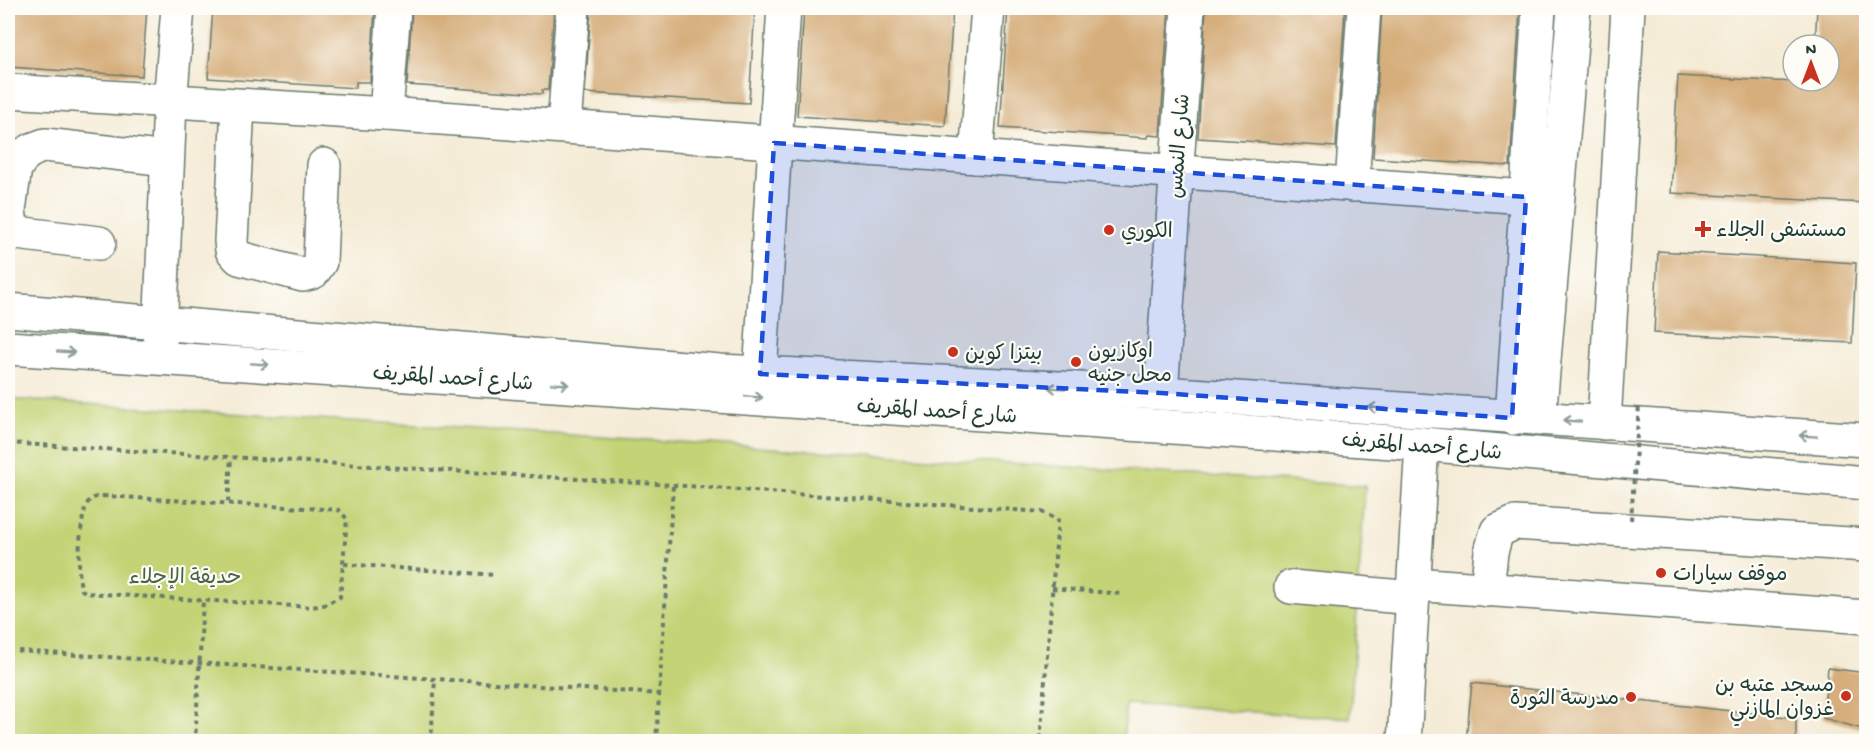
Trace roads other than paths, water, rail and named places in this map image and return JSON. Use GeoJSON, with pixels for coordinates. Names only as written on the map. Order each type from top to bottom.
{"type":"FeatureCollection","features":[{"type":"Feature","properties":{"kind":"main road"},"geometry":{"type":"LineString","coordinates":[[159,357],[170,103],[178,8]]}},
{"type":"Feature","properties":{"kind":"main road"},"geometry":{"type":"LineString","coordinates":[[386,114],[394,8]]}},
{"type":"Feature","properties":{"kind":"main road"},"geometry":{"type":"LineString","coordinates":[[564,126],[573,8]]}},
{"type":"Feature","properties":{"kind":"main road"},"geometry":{"type":"LineString","coordinates":[[760,374],[784,8]]}},
{"type":"Feature","properties":{"kind":"main road"},"geometry":{"type":"LineString","coordinates":[[976,157],[988,8]]}},
{"type":"Feature","properties":{"kind":"main road","name":"شارع النمس"},"geometry":{"type":"LineString","coordinates":[[1161,393],[1188,8]]}},
{"type":"Feature","properties":{"kind":"main road"},"geometry":{"type":"LineString","coordinates":[[1352,185],[1365,8]]}},
{"type":"Feature","properties":{"kind":"main road"},"geometry":{"type":"LineString","coordinates":[[1525,418],[1526,197],[1539,8]]}},
{"type":"Feature","properties":{"kind":"main road"},"geometry":{"type":"LineString","coordinates":[[1525,418],[1574,8]]}},
{"type":"Feature","properties":{"kind":"main road"},"geometry":{"type":"LineString","coordinates":[[1604,423],[1628,8]]}},
{"type":"Feature","properties":{"kind":"main road"},"geometry":{"type":"LineString","coordinates":[[8,92],[564,126],[1526,197]]}},
{"type":"Feature","properties":{"kind":"main road"},"geometry":{"type":"LineString","coordinates":[[238,106],[231,240],[232,250],[239,258],[303,275],[313,272],[320,262],[324,165]]}},
{"type":"Feature","properties":{"kind":"main road"},"geometry":{"type":"LineString","coordinates":[[99,243],[16,233],[11,225],[9,210],[15,168],[25,154],[45,146],[167,159]]}},
{"type":"Feature","properties":{"kind":"main road","name":"شارع أحمد المقريف"},"geometry":{"type":"LineString","coordinates":[[8,310],[760,374],[1161,393],[1866,440]]}},
{"type":"Feature","properties":{"kind":"main road","name":"شارع أحمد المقريف"},"geometry":{"type":"LineString","coordinates":[[8,348],[1422,444],[1866,483]]}},
{"type":"Feature","properties":{"kind":"main road"},"geometry":{"type":"LineString","coordinates":[[1404,741],[1422,444]]}},
{"type":"Feature","properties":{"kind":"main road"},"geometry":{"type":"LineString","coordinates":[[1487,590],[1491,552],[1497,531],[1515,523],[1866,545]]}},
{"type":"Feature","properties":{"kind":"main road"},"geometry":{"type":"LineString","coordinates":[[1291,587],[1413,591],[1487,590],[1866,617]]}},
{"type":"Feature","properties":{"kind":"place","name":"مستشفى الجلاء"},"geometry":{"type":"Point","coordinates":[1703,229]}},
{"type":"Feature","properties":{"kind":"place","name":"الكوري"},"geometry":{"type":"Point","coordinates":[1109,230]}},
{"type":"Feature","properties":{"kind":"place","name":"بيتزا كوين"},"geometry":{"type":"Point","coordinates":[953,352]}},
{"type":"Feature","properties":{"kind":"place","name":"اوكازيون محل جنيه"},"geometry":{"type":"Point","coordinates":[1076,362]}},
{"type":"Feature","properties":{"kind":"place","name":"موقف سيارات"},"geometry":{"type":"Point","coordinates":[1661,573]}},
{"type":"Feature","properties":{"kind":"place","name":"مسجد عتبه بن غزوان المازني"},"geometry":{"type":"Point","coordinates":[1846,696]}},
{"type":"Feature","properties":{"kind":"place","name":"مدرسة الثورة"},"geometry":{"type":"Point","coordinates":[1631,697]}},
{"type":"Feature","properties":{"kind":"park label","name":"حديقة الإجلاء"},"geometry":{"type":"Point","coordinates":[185,576]}}]}
